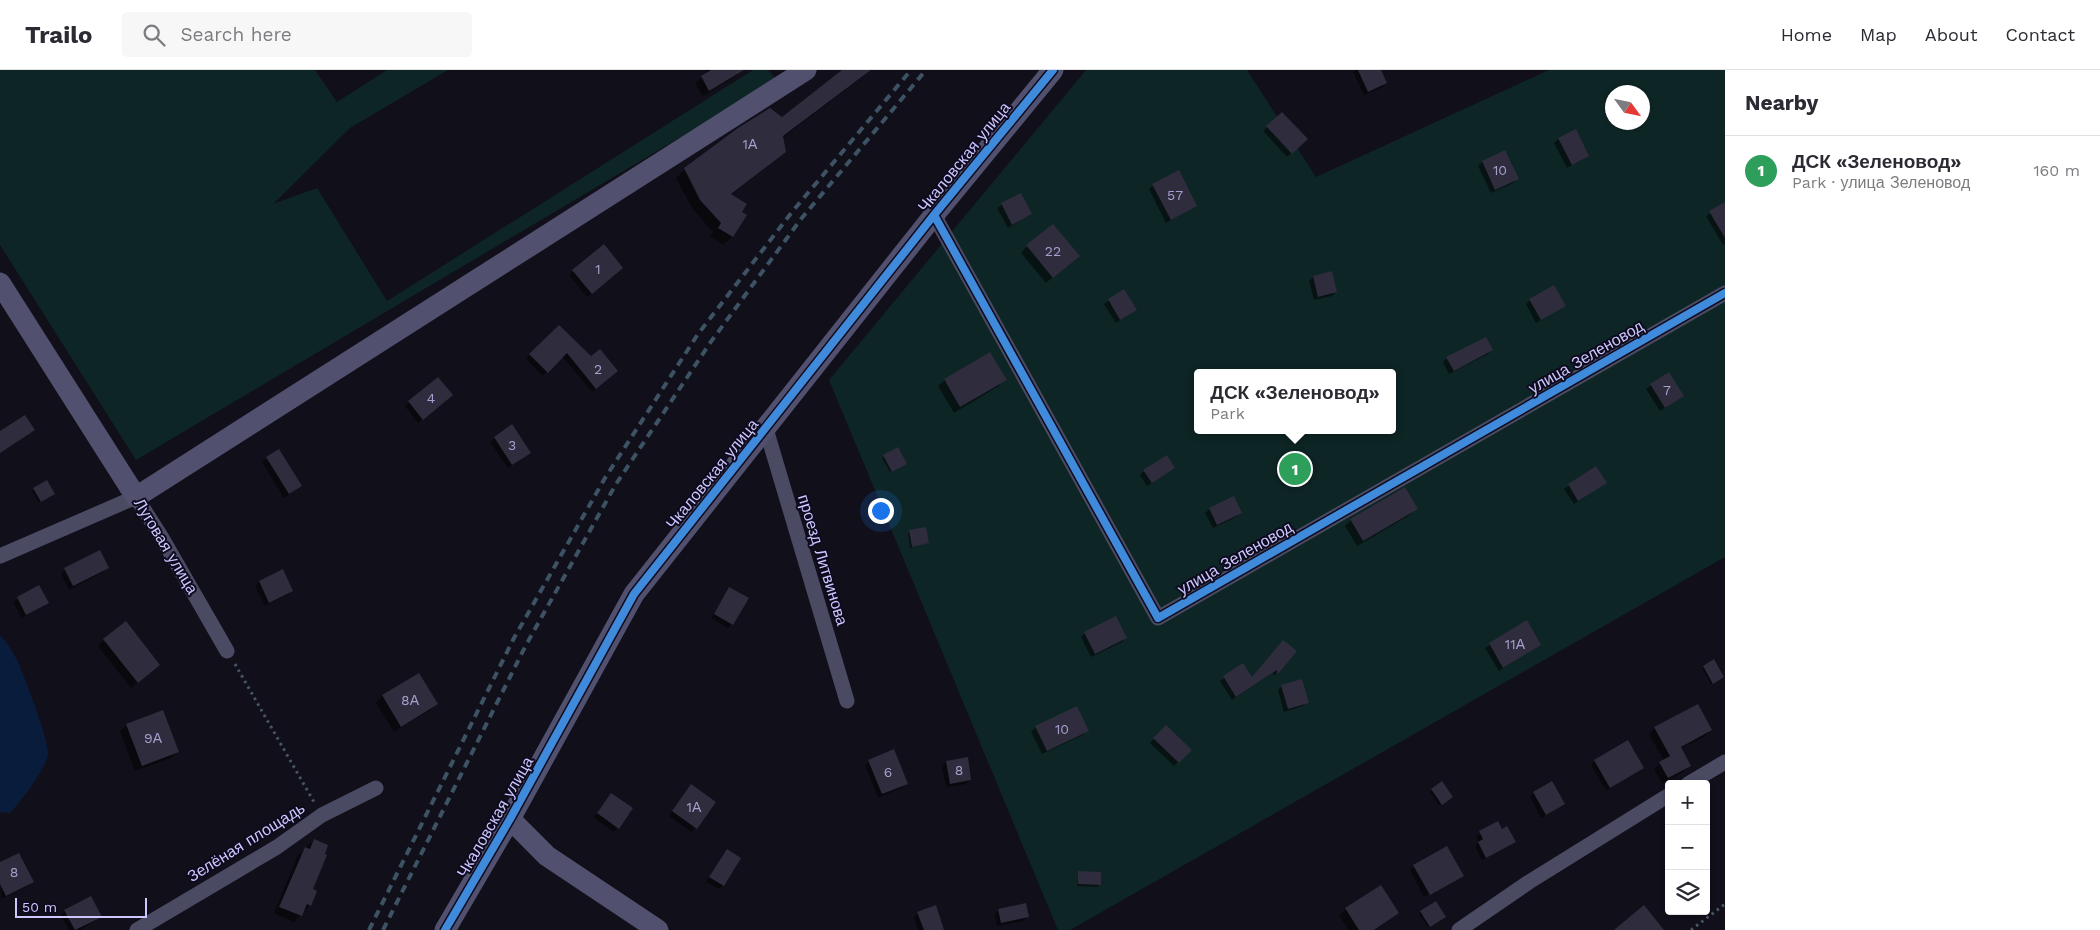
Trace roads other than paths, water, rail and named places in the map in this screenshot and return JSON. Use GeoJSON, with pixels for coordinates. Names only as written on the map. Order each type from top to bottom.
{"type":"FeatureCollection","features":[{"type":"Feature","properties":{"kind":"street"},"geometry":{"type":"LineString","coordinates":[[0,556],[136,497],[806,70]]}},
{"type":"Feature","properties":{"kind":"street","name":"Чкаловская улица"},"geometry":{"type":"LineString","coordinates":[[445,930],[510,819],[634,594],[1052,70]]}},
{"type":"Feature","properties":{"kind":"street","name":"улица Зеленовод"},"geometry":{"type":"LineString","coordinates":[[934,216],[1158,618],[1725,293]]}},
{"type":"Feature","properties":{"kind":"street","name":"Луговая улица"},"geometry":{"type":"LineString","coordinates":[[0,283],[162,538],[227,651]]}},
{"type":"Feature","properties":{"kind":"street","name":"проезд Литвинова"},"geometry":{"type":"LineString","coordinates":[[766,428],[847,700]]}},
{"type":"Feature","properties":{"kind":"street"},"geometry":{"type":"LineString","coordinates":[[1695,780],[1725,762]]}},
{"type":"Feature","properties":{"kind":"street","name":"Зелёная площадь"},"geometry":{"type":"LineString","coordinates":[[137,930],[277,847],[322,815],[376,788]]}},
{"type":"Feature","properties":{"kind":"street"},"geometry":{"type":"LineString","coordinates":[[1459,930],[1522,887],[1665,798]]}},
{"type":"Feature","properties":{"kind":"street"},"geometry":{"type":"LineString","coordinates":[[510,819],[547,856],[658,930]]}},
{"type":"Feature","properties":{"kind":"water"},"geometry":{"type":"Polygon","coordinates":[[[0,635],[13,653],[22,671],[48,749],[46,761],[38,776],[10,813],[0,812],[0,635]]]}},
{"type":"Feature","properties":{"kind":"railway"},"geometry":{"type":"LineString","coordinates":[[369,930],[514,638],[605,478],[698,334],[792,212],[911,70]]}},
{"type":"Feature","properties":{"kind":"railway"},"geometry":{"type":"LineString","coordinates":[[383,930],[526,645],[616,484],[710,343],[801,219],[926,70]]}},
{"type":"Feature","properties":{"kind":"place","name":"ДСК «Зеленовод»"},"geometry":{"type":"Point","coordinates":[1295,469]}}]}
